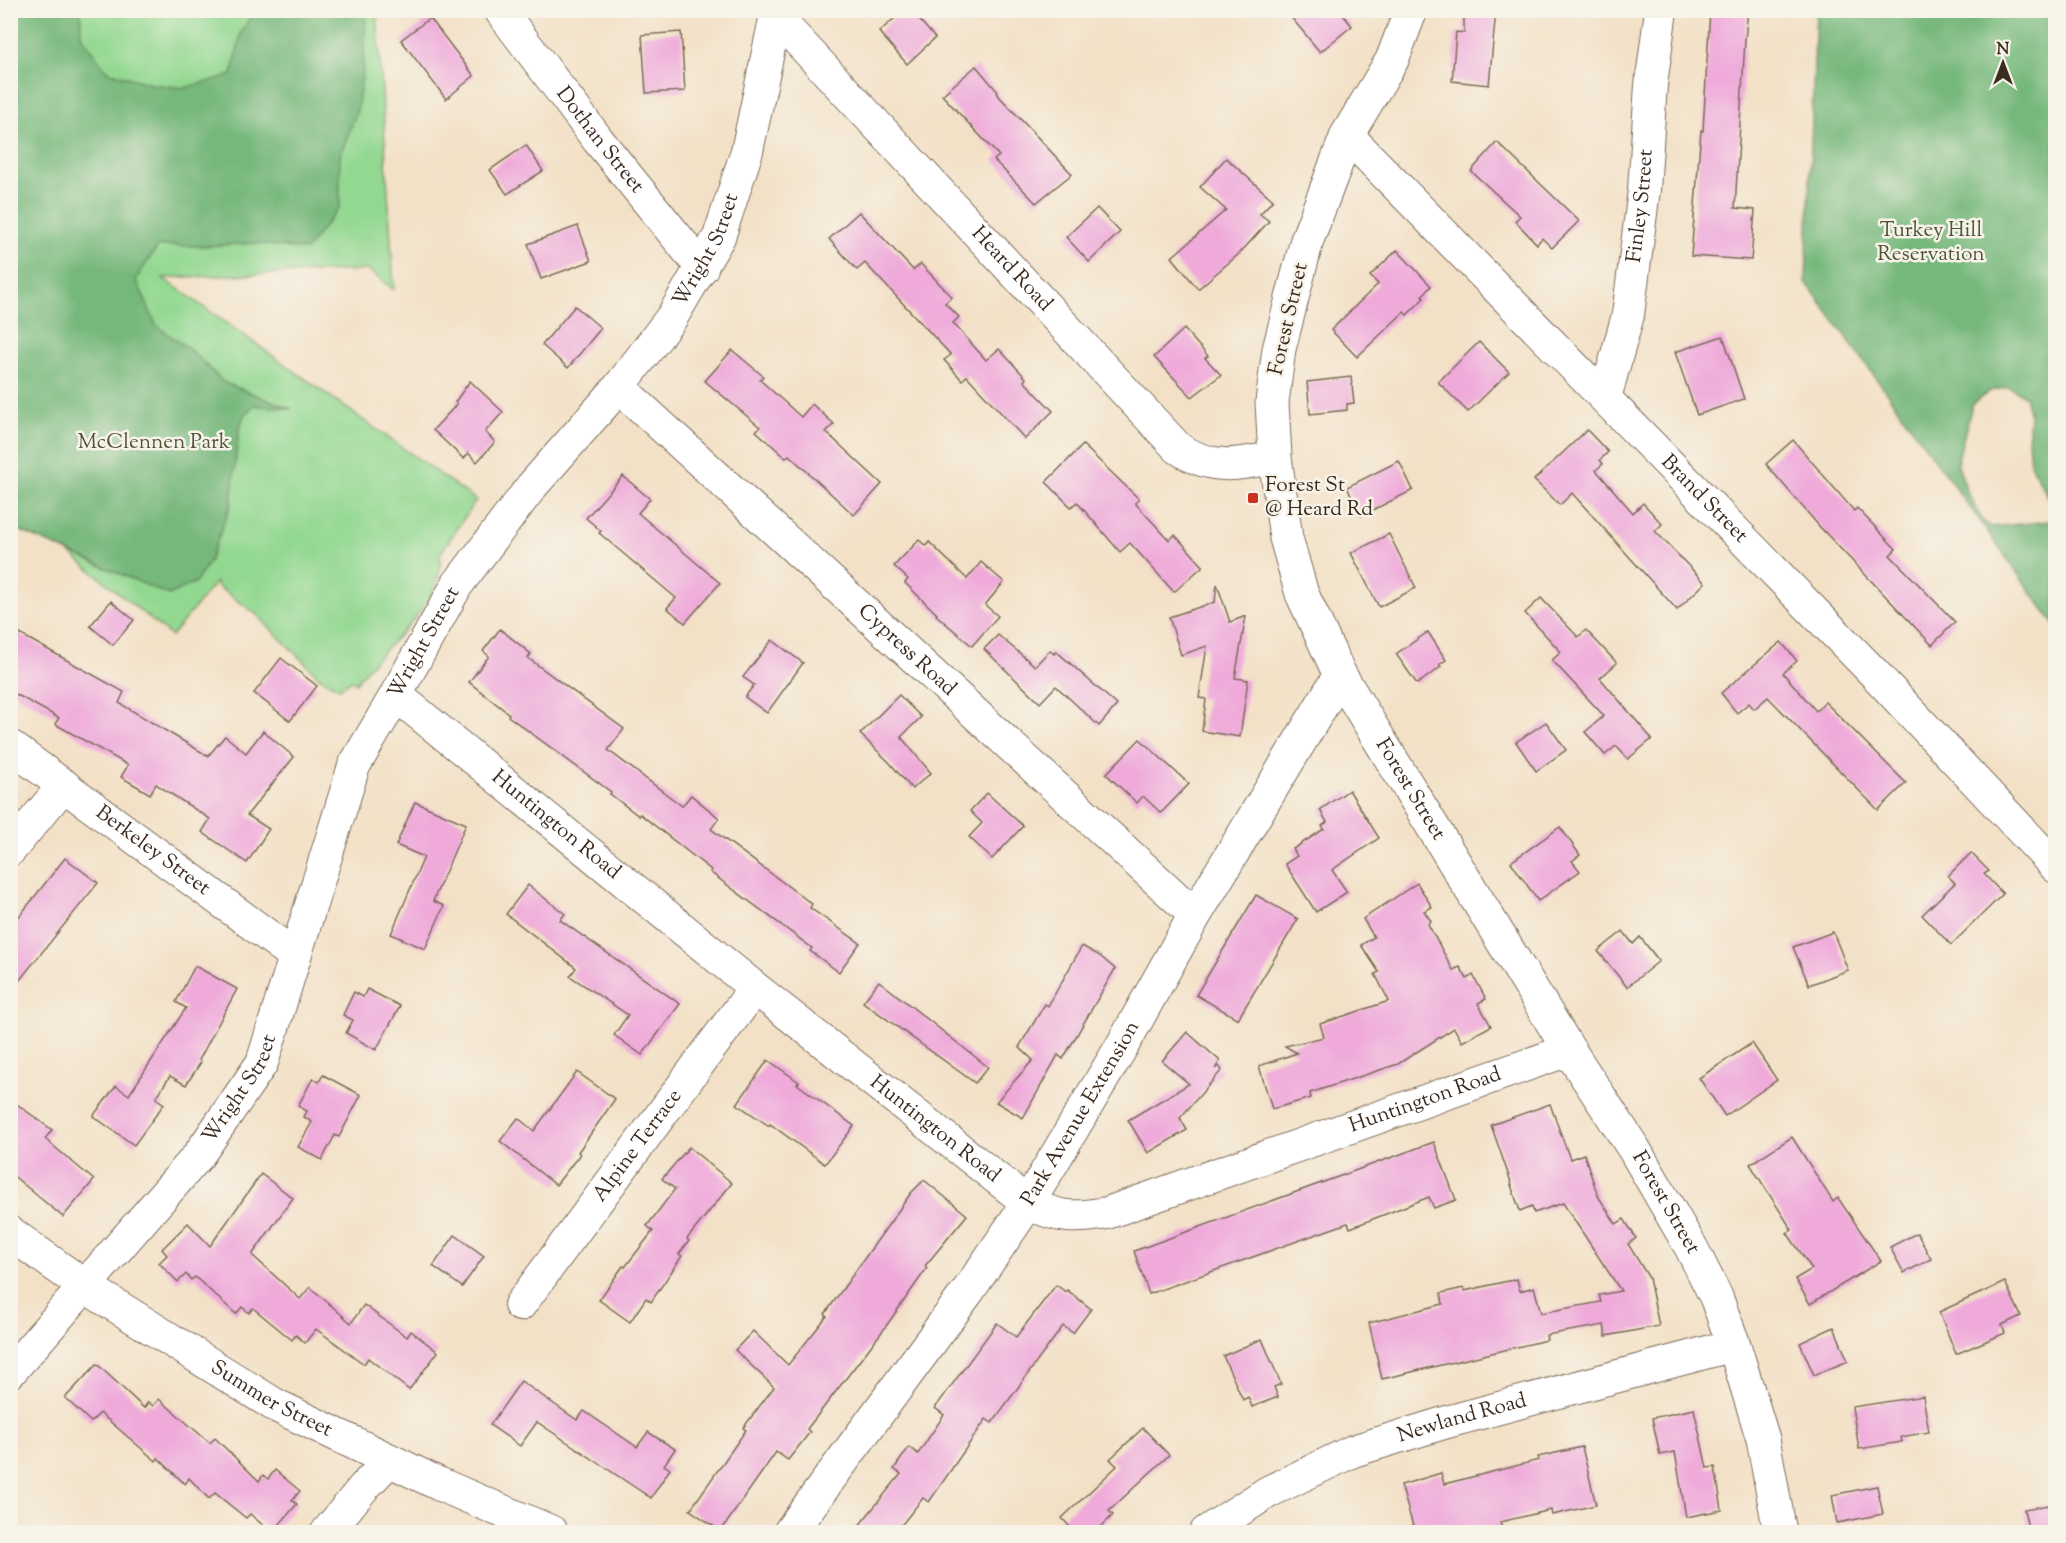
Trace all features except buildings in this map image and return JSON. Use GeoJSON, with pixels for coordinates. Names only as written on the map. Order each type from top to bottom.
{"type":"FeatureCollection","features":[{"type":"Feature","properties":{"kind":"main road","name":"Forest Street"},"geometry":{"type":"LineString","coordinates":[[1411,10],[1392,60],[1347,135],[1307,240],[1279,349],[1272,402],[1275,457],[1286,538],[1302,594],[1340,675],[1569,1050],[1634,1149],[1692,1249],[1716,1297],[1734,1345],[1763,1439],[1780,1533]]}},
{"type":"Feature","properties":{"kind":"main road","name":"Park Avenue Extension"},"geometry":{"type":"LineString","coordinates":[[790,1533],[968,1291],[1028,1203],[1122,1046],[1195,915],[1340,675]]}},
{"type":"Feature","properties":{"kind":"main road","name":"Summer Street"},"geometry":{"type":"LineString","coordinates":[[10,1233],[86,1287],[275,1405],[551,1533]]}},
{"type":"Feature","properties":{"kind":"street","name":"Dothan Street"},"geometry":{"type":"LineString","coordinates":[[501,10],[598,140],[702,268]]}},
{"type":"Feature","properties":{"kind":"street","name":"Finley Street"},"geometry":{"type":"LineString","coordinates":[[1605,398],[1629,315],[1644,190],[1651,85],[1661,10]]}},
{"type":"Feature","properties":{"kind":"street","name":"Wright Street"},"geometry":{"type":"LineString","coordinates":[[10,1372],[198,1156],[261,1063],[354,766],[457,585],[532,486],[619,387],[672,317],[702,268],[719,237],[731,206],[747,151],[776,14]]}},
{"type":"Feature","properties":{"kind":"street","name":"Heard Road"},"geometry":{"type":"LineString","coordinates":[[776,14],[1178,448],[1193,458],[1220,465],[1275,457]]}},
{"type":"Feature","properties":{"kind":"street","name":"Brand Street"},"geometry":{"type":"LineString","coordinates":[[1347,135],[1873,672],[2055,867]]}},
{"type":"Feature","properties":{"kind":"street","name":"Cypress Road"},"geometry":{"type":"LineString","coordinates":[[619,387],[1195,915]]}},
{"type":"Feature","properties":{"kind":"street","name":"Huntington Road"},"geometry":{"type":"LineString","coordinates":[[396,695],[755,988],[1028,1203],[1053,1215],[1082,1218],[1107,1213],[1569,1050]]}},
{"type":"Feature","properties":{"kind":"street","name":"Berkeley Street"},"geometry":{"type":"LineString","coordinates":[[10,746],[294,955]]}},
{"type":"Feature","properties":{"kind":"street"},"geometry":{"type":"LineString","coordinates":[[10,850],[64,785]]}},
{"type":"Feature","properties":{"kind":"street","name":"Alpine Terrace"},"geometry":{"type":"LineString","coordinates":[[520,1305],[755,988]]}},
{"type":"Feature","properties":{"kind":"street","name":"Newland Road"},"geometry":{"type":"LineString","coordinates":[[1206,1533],[1268,1492],[1353,1451],[1447,1422],[1734,1345]]}},
{"type":"Feature","properties":{"kind":"street"},"geometry":{"type":"LineString","coordinates":[[327,1533],[364,1487],[390,1460]]}},
{"type":"Feature","properties":{"kind":"green space","name":"McClennen Park"},"geometry":{"type":"Polygon","coordinates":[[[11,10],[81,11],[81,36],[107,71],[151,84],[184,88],[232,75],[241,33],[254,11],[366,11],[363,70],[357,111],[340,156],[340,206],[306,250],[255,243],[158,246],[136,279],[156,325],[193,352],[223,382],[292,409],[254,405],[244,415],[239,430],[231,504],[209,562],[196,582],[169,595],[11,527],[11,10]]]}},
{"type":"Feature","properties":{"kind":"green space","name":"McClennen Park"},"geometry":{"type":"Polygon","coordinates":[[[10,11],[377,11],[394,290],[368,270],[163,278],[476,500],[440,554],[439,573],[433,591],[423,608],[356,683],[352,680],[339,688],[320,678],[255,613],[217,586],[216,582],[171,636],[11,505],[10,11]]]}},
{"type":"Feature","properties":{"kind":"green space","name":"Turkey Hill Reservation"},"geometry":{"type":"Polygon","coordinates":[[[1816,11],[2055,11],[2055,509],[2030,464],[2028,442],[2030,416],[2025,396],[2009,387],[1990,391],[1972,405],[1957,463],[1967,491],[1983,521],[1991,527],[2050,521],[2055,514],[2055,625],[1806,282],[1816,11]]]}},
{"type":"Feature","properties":{"kind":"place","name":"Forest St @ Heard Rd"},"geometry":{"type":"Point","coordinates":[1253,498]}}]}
